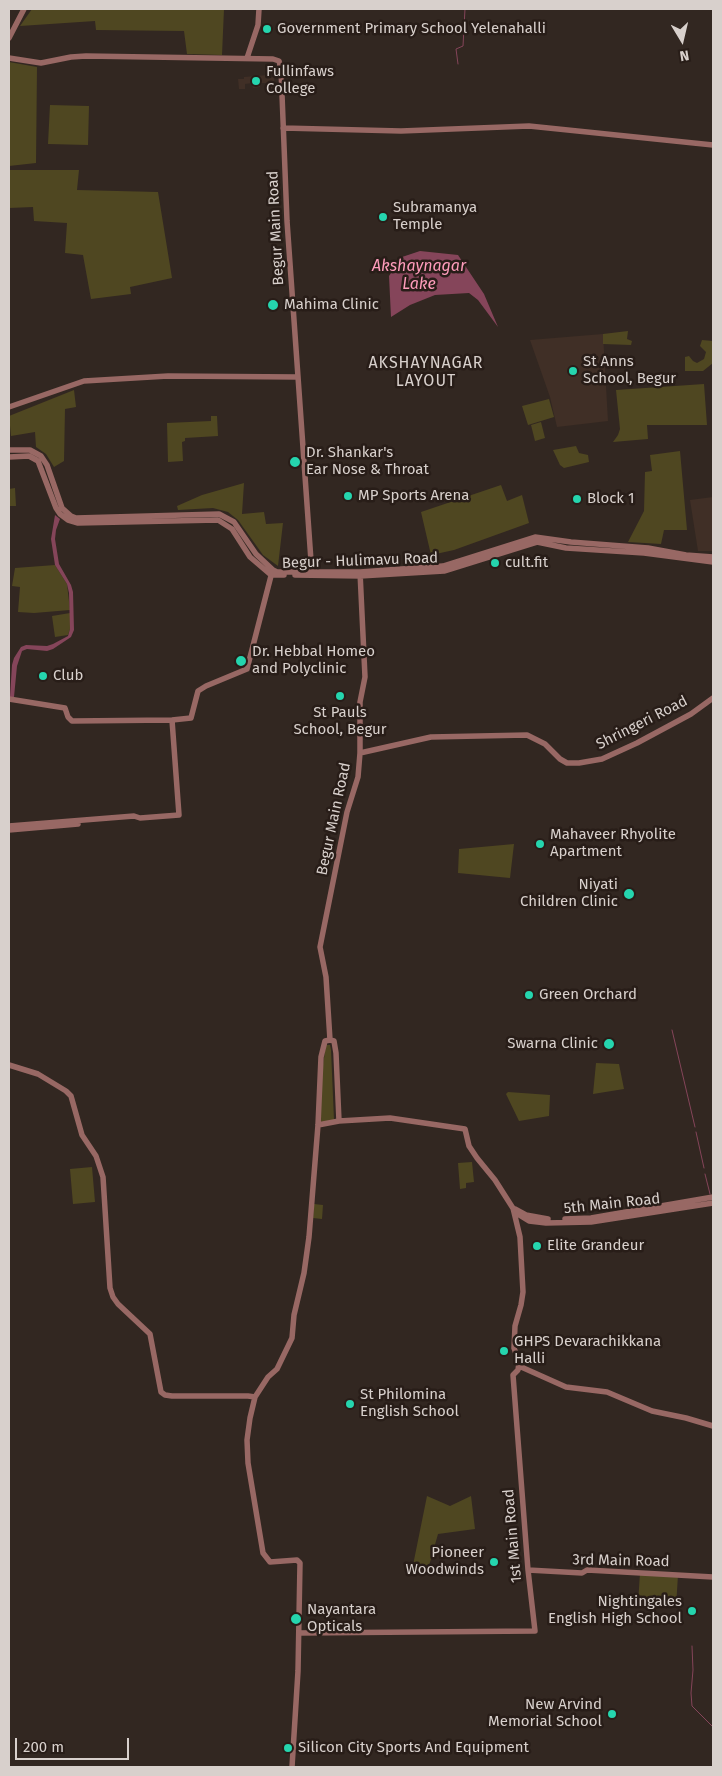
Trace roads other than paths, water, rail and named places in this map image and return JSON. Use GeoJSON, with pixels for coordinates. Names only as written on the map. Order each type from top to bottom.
{"type":"FeatureCollection","features":[{"type":"Feature","properties":{"kind":"street"},"geometry":{"type":"LineString","coordinates":[[9,38],[24,9]]}},
{"type":"Feature","properties":{"kind":"street"},"geometry":{"type":"LineString","coordinates":[[9,58],[41,63],[86,56],[247,58],[258,25],[259,9]]}},
{"type":"Feature","properties":{"kind":"street","name":"Begur Main Road"},"geometry":{"type":"LineString","coordinates":[[247,58],[273,59],[280,62],[287,221],[312,573]]}},
{"type":"Feature","properties":{"kind":"street"},"geometry":{"type":"LineString","coordinates":[[283,128],[401,131],[529,126],[602,132],[713,145]]}},
{"type":"Feature","properties":{"kind":"street"},"geometry":{"type":"LineString","coordinates":[[9,407],[84,382],[168,376],[298,377]]}},
{"type":"Feature","properties":{"kind":"street"},"geometry":{"type":"LineString","coordinates":[[9,450],[33,451],[41,456],[61,506],[68,515],[76,518],[113,519],[215,513],[230,519],[250,557],[272,572]]}},
{"type":"Feature","properties":{"kind":"street"},"geometry":{"type":"LineString","coordinates":[[9,456],[32,457],[44,466]]}},
{"type":"Feature","properties":{"kind":"street","name":"Begur - Hulimavu Road"},"geometry":{"type":"LineString","coordinates":[[312,573],[338,572],[360,574],[443,566],[535,537],[648,548],[686,555],[713,557]]}},
{"type":"Feature","properties":{"kind":"street","name":"Begur - Hulimavu Road"},"geometry":{"type":"LineString","coordinates":[[9,699],[65,708],[68,717],[72,720],[172,720],[191,718],[198,691],[247,669],[272,572],[360,574],[444,571],[537,542],[566,548],[642,553],[713,562]]}},
{"type":"Feature","properties":{"kind":"street","name":"Begur Main Road"},"geometry":{"type":"LineString","coordinates":[[330,1040],[326,977],[320,947],[347,812],[358,776],[360,702],[365,677],[360,574]]}},
{"type":"Feature","properties":{"kind":"street","name":"Shringeri Road"},"geometry":{"type":"LineString","coordinates":[[360,753],[431,737],[527,735],[546,746],[567,763],[578,763],[602,759],[637,743],[691,714],[713,698]]}},
{"type":"Feature","properties":{"kind":"street"},"geometry":{"type":"LineString","coordinates":[[9,830],[179,815],[172,720]]}},
{"type":"Feature","properties":{"kind":"street"},"geometry":{"type":"LineString","coordinates":[[9,826],[134,816],[140,818]]}},
{"type":"Feature","properties":{"kind":"street","name":"Begur Main Road"},"geometry":{"type":"LineString","coordinates":[[330,1040],[334,1041],[336,1053],[339,1121]]}},
{"type":"Feature","properties":{"kind":"street","name":"Begur Main Road"},"geometry":{"type":"LineString","coordinates":[[318,1125],[321,1057],[325,1041],[330,1040]]}},
{"type":"Feature","properties":{"kind":"street"},"geometry":{"type":"LineString","coordinates":[[9,1065],[38,1074],[66,1090],[71,1096],[82,1135],[96,1156],[103,1177],[110,1288],[118,1304],[150,1334],[161,1392],[164,1395],[172,1396],[255,1397]]}},
{"type":"Feature","properties":{"kind":"street"},"geometry":{"type":"LineString","coordinates":[[292,1767],[296,1720],[300,1563],[297,1560],[270,1562],[263,1553],[248,1463],[249,1422],[255,1397],[268,1377],[277,1369],[292,1338],[294,1315],[306,1262],[318,1125],[339,1121],[390,1118],[464,1129],[469,1146],[513,1208]]}},
{"type":"Feature","properties":{"kind":"street","name":"5th Main Road"},"geometry":{"type":"LineString","coordinates":[[513,1208],[526,1215],[546,1219],[592,1218],[713,1197]]}},
{"type":"Feature","properties":{"kind":"street","name":"5th Main Road"},"geometry":{"type":"LineString","coordinates":[[513,1208],[521,1218],[529,1221],[569,1223],[591,1222],[713,1203]]}},
{"type":"Feature","properties":{"kind":"street","name":"1st Main Road"},"geometry":{"type":"LineString","coordinates":[[299,1633],[535,1631],[528,1570],[513,1375],[519,1366],[514,1348],[515,1326],[522,1305],[523,1292],[522,1250],[513,1208]]}},
{"type":"Feature","properties":{"kind":"street"},"geometry":{"type":"LineString","coordinates":[[519,1366],[566,1387],[607,1392],[652,1411],[713,1426]]}},
{"type":"Feature","properties":{"kind":"street","name":"3rd Main Road"},"geometry":{"type":"LineString","coordinates":[[528,1570],[582,1573],[587,1570],[713,1577]]}},
{"type":"Feature","properties":{"kind":"water","name":"Akshaynagar Lake"},"geometry":{"type":"Polygon","coordinates":[[[420,251],[458,255],[484,294],[498,327],[478,300],[469,293],[435,295],[410,305],[391,317],[389,276],[402,257],[420,251]]]}},
{"type":"Feature","properties":{"kind":"water"},"geometry":{"type":"Polygon","coordinates":[[[55,515],[60,519],[55,539],[59,564],[73,592],[74,630],[71,637],[53,649],[47,651],[27,649],[22,651],[17,666],[14,697],[10,697],[12,665],[21,647],[26,645],[47,646],[53,644],[68,636],[70,629],[69,593],[67,584],[55,565],[51,539],[55,515]]]}},
{"type":"Feature","properties":{"kind":"waterway"},"geometry":{"type":"LineString","coordinates":[[458,64],[456,49],[463,46],[465,9]]}},
{"type":"Feature","properties":{"kind":"waterway"},"geometry":{"type":"LineString","coordinates":[[672,1030],[695,1127]]}},
{"type":"Feature","properties":{"kind":"waterway"},"geometry":{"type":"LineString","coordinates":[[696,1132],[704,1168]]}},
{"type":"Feature","properties":{"kind":"waterway"},"geometry":{"type":"LineString","coordinates":[[705,1174],[710,1194]]}},
{"type":"Feature","properties":{"kind":"waterway"},"geometry":{"type":"LineString","coordinates":[[692,1646],[692,1706],[713,1727]]}},
{"type":"Feature","properties":{"kind":"place","name":"Government Primary School Yelenahalli"},"geometry":{"type":"Point","coordinates":[267,29]}},
{"type":"Feature","properties":{"kind":"place","name":"Fullinfaws College"},"geometry":{"type":"Point","coordinates":[256,81]}},
{"type":"Feature","properties":{"kind":"place","name":"Subramanya Temple"},"geometry":{"type":"Point","coordinates":[383,217]}},
{"type":"Feature","properties":{"kind":"place","name":"Mahima Clinic"},"geometry":{"type":"Point","coordinates":[273,305]}},
{"type":"Feature","properties":{"kind":"place","name":"St Anns School, Begur"},"geometry":{"type":"Point","coordinates":[573,371]}},
{"type":"Feature","properties":{"kind":"place","name":"Dr. Shankar's Ear Nose & Throat"},"geometry":{"type":"Point","coordinates":[295,462]}},
{"type":"Feature","properties":{"kind":"place","name":"MP Sports Arena"},"geometry":{"type":"Point","coordinates":[348,496]}},
{"type":"Feature","properties":{"kind":"place","name":"Block 1"},"geometry":{"type":"Point","coordinates":[577,499]}},
{"type":"Feature","properties":{"kind":"place","name":"cult.fit"},"geometry":{"type":"Point","coordinates":[495,563]}},
{"type":"Feature","properties":{"kind":"place","name":"Dr. Hebbal Homeo and Polyclinic"},"geometry":{"type":"Point","coordinates":[241,661]}},
{"type":"Feature","properties":{"kind":"place","name":"Club"},"geometry":{"type":"Point","coordinates":[43,676]}},
{"type":"Feature","properties":{"kind":"place","name":"St Pauls School, Begur"},"geometry":{"type":"Point","coordinates":[340,696]}},
{"type":"Feature","properties":{"kind":"place","name":"Mahaveer Rhyolite Apartment"},"geometry":{"type":"Point","coordinates":[540,844]}},
{"type":"Feature","properties":{"kind":"place","name":"Niyati Children Clinic"},"geometry":{"type":"Point","coordinates":[629,894]}},
{"type":"Feature","properties":{"kind":"place","name":"Green Orchard"},"geometry":{"type":"Point","coordinates":[529,995]}},
{"type":"Feature","properties":{"kind":"place","name":"Swarna Clinic"},"geometry":{"type":"Point","coordinates":[609,1044]}},
{"type":"Feature","properties":{"kind":"place","name":"Elite Grandeur"},"geometry":{"type":"Point","coordinates":[537,1246]}},
{"type":"Feature","properties":{"kind":"place","name":"GHPS Devarachikkana Halli"},"geometry":{"type":"Point","coordinates":[504,1351]}},
{"type":"Feature","properties":{"kind":"place","name":"St Philomina English School"},"geometry":{"type":"Point","coordinates":[350,1404]}},
{"type":"Feature","properties":{"kind":"place","name":"Pioneer Woodwinds"},"geometry":{"type":"Point","coordinates":[494,1562]}},
{"type":"Feature","properties":{"kind":"place","name":"Nightingales English High School"},"geometry":{"type":"Point","coordinates":[692,1611]}},
{"type":"Feature","properties":{"kind":"place","name":"Nayantara Opticals"},"geometry":{"type":"Point","coordinates":[296,1619]}},
{"type":"Feature","properties":{"kind":"place","name":"New Arvind Memorial School"},"geometry":{"type":"Point","coordinates":[612,1714]}},
{"type":"Feature","properties":{"kind":"place","name":"Silicon City Sports And Equipment"},"geometry":{"type":"Point","coordinates":[288,1748]}},
{"type":"Feature","properties":{"kind":"district","name":"AKSHAYNAGAR LAYOUT"},"geometry":{"type":"Point","coordinates":[426,373]}}]}
